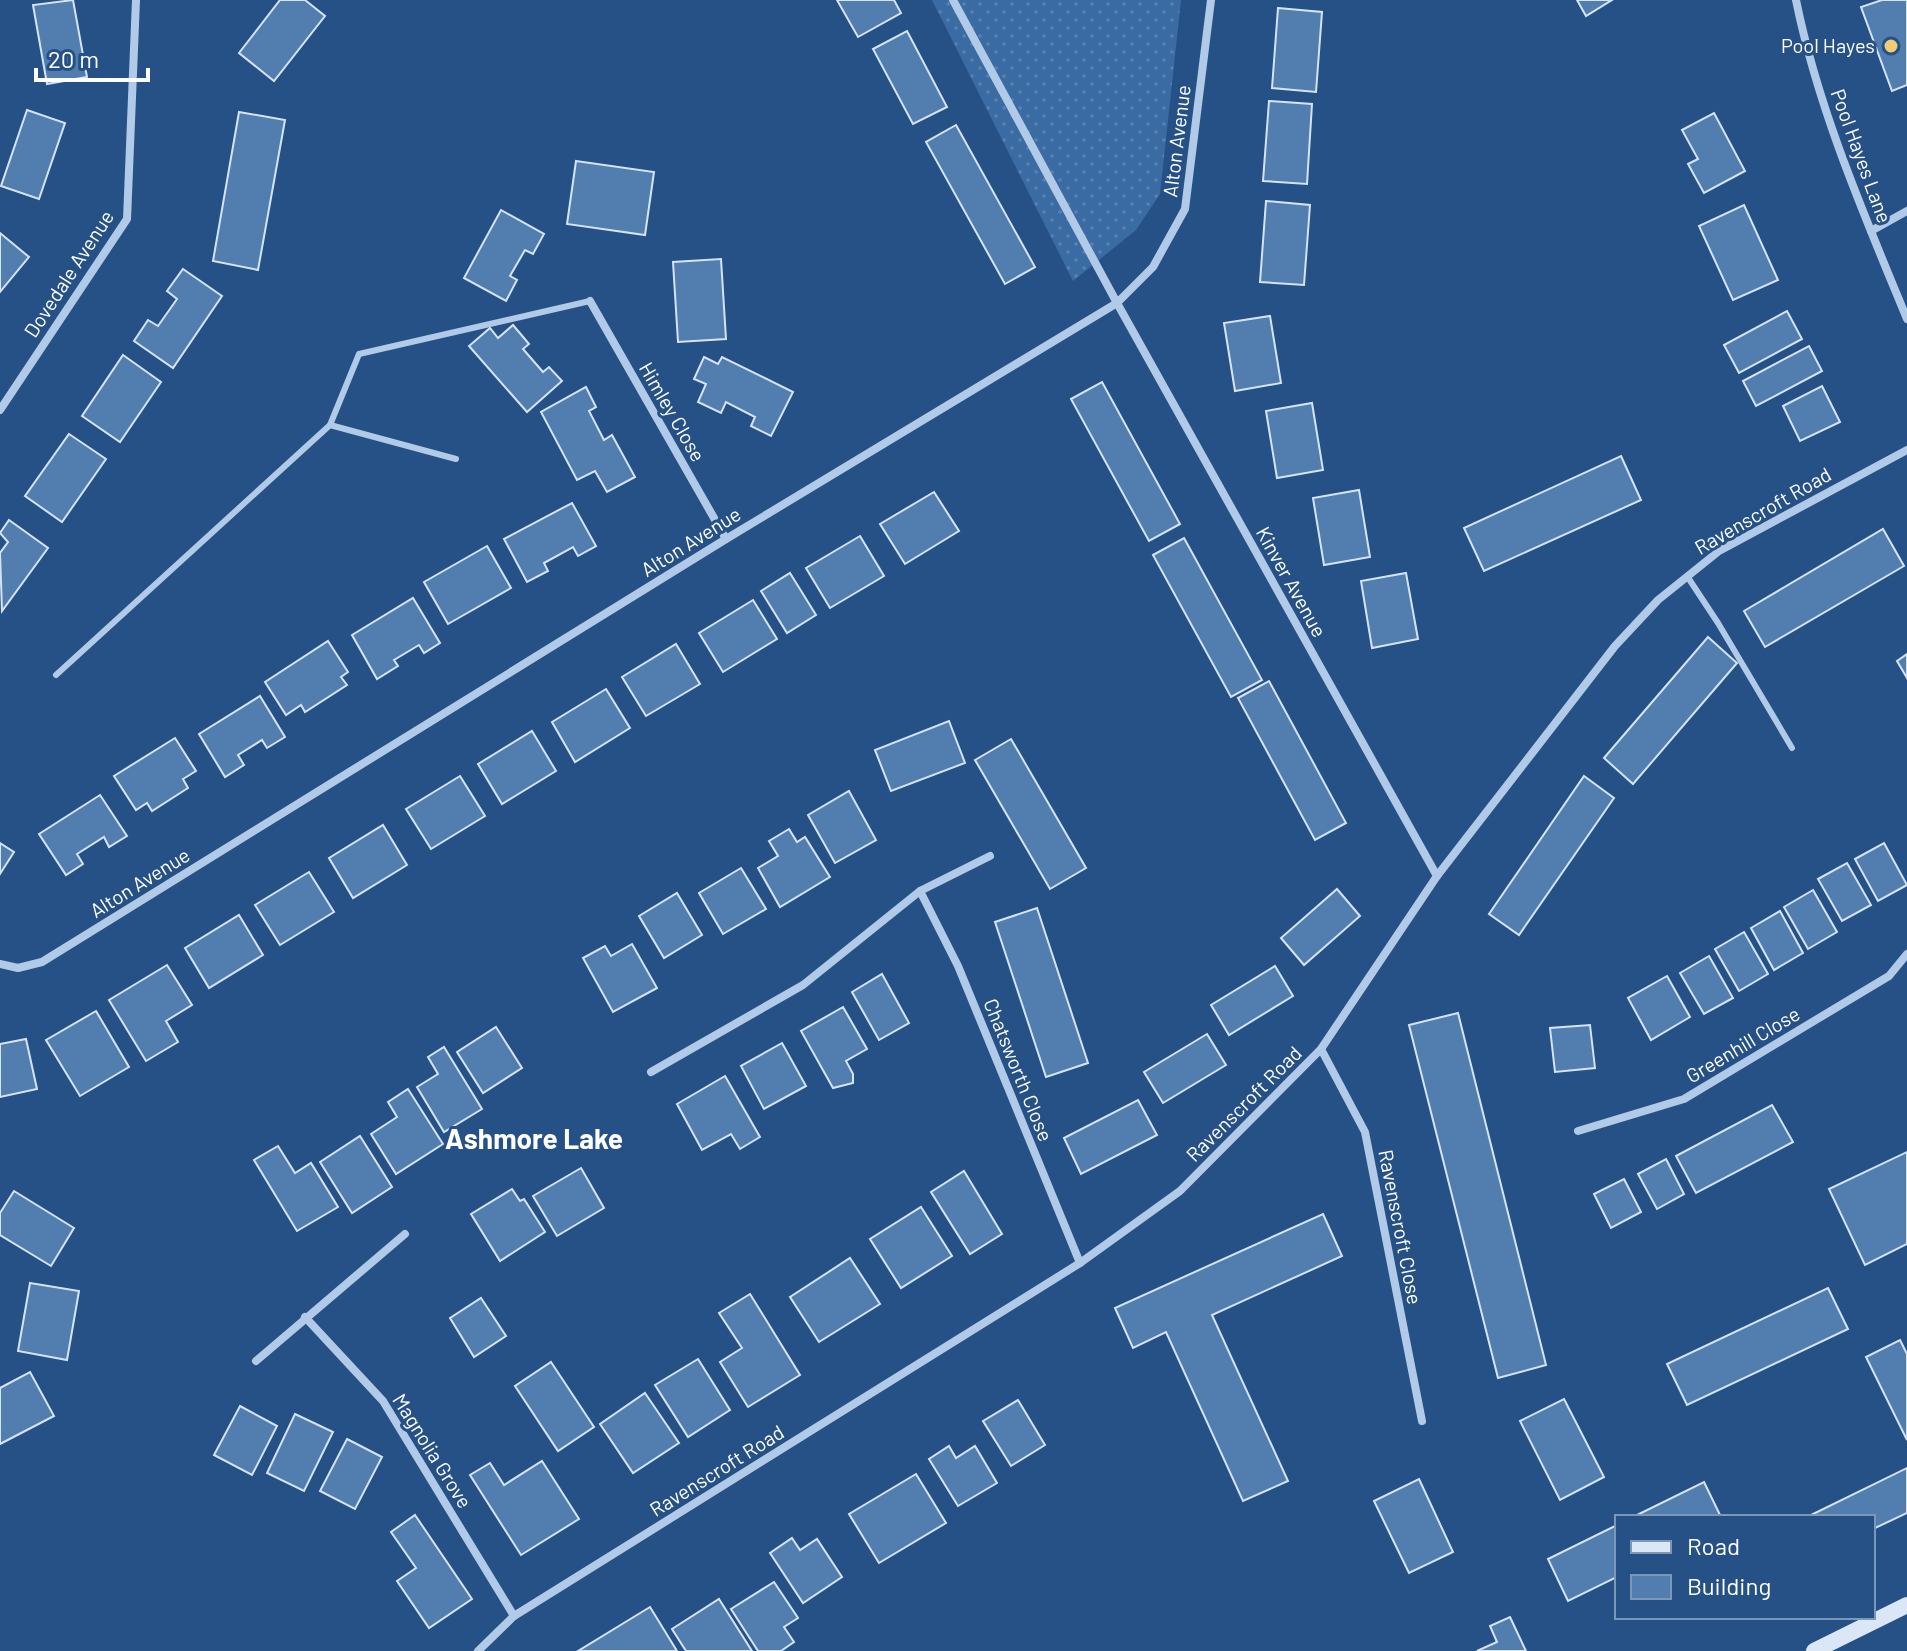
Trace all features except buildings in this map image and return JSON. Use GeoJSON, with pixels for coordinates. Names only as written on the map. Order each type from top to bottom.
{"type":"FeatureCollection","features":[{"type":"Feature","properties":{"kind":"street","name":"Dovedale Avenue"},"geometry":{"type":"LineString","coordinates":[[0,410],[127,219],[136,0]]}},
{"type":"Feature","properties":{"kind":"street","name":"Kinver Avenue"},"geometry":{"type":"LineString","coordinates":[[953,0],[1117,303],[1437,876]]}},
{"type":"Feature","properties":{"kind":"street","name":"Alton Avenue"},"geometry":{"type":"LineString","coordinates":[[0,964],[18,968],[42,962],[726,539],[1117,303],[1153,267],[1185,209],[1211,0]]}},
{"type":"Feature","properties":{"kind":"street","name":"Pool Hayes Lane"},"geometry":{"type":"LineString","coordinates":[[1796,0],[1805,44],[1871,231],[1907,319]]}},
{"type":"Feature","properties":{"kind":"street"},"geometry":{"type":"LineString","coordinates":[[1871,231],[1907,211]]}},
{"type":"Feature","properties":{"kind":"street","name":"Himley Close"},"geometry":{"type":"LineString","coordinates":[[590,301],[726,539]]}},
{"type":"Feature","properties":{"kind":"street","name":"Ravenscroft Road"},"geometry":{"type":"LineString","coordinates":[[478,1651],[514,1616],[1080,1263],[1180,1191],[1321,1049],[1437,876],[1615,646],[1658,600],[1719,551],[1907,450]]}},
{"type":"Feature","properties":{"kind":"street"},"geometry":{"type":"LineString","coordinates":[[651,1072],[803,985],[920,891],[990,856]]}},
{"type":"Feature","properties":{"kind":"street","name":"Chatsworth Close"},"geometry":{"type":"LineString","coordinates":[[920,891],[958,966],[1080,1263]]}},
{"type":"Feature","properties":{"kind":"street","name":"Greenhill Close"},"geometry":{"type":"LineString","coordinates":[[1578,1131],[1684,1099],[1889,976],[1907,954]]}},
{"type":"Feature","properties":{"kind":"street","name":"Ravenscroft Close"},"geometry":{"type":"LineString","coordinates":[[1321,1049],[1365,1132],[1422,1421]]}},
{"type":"Feature","properties":{"kind":"street"},"geometry":{"type":"LineString","coordinates":[[256,1361],[405,1234]]}},
{"type":"Feature","properties":{"kind":"street","name":"Magnolia Grove"},"geometry":{"type":"LineString","coordinates":[[305,1317],[383,1401],[514,1616]]}},
{"type":"Feature","properties":{"kind":"street"},"geometry":{"type":"LineString","coordinates":[[1814,1651],[1907,1605]]}},
{"type":"Feature","properties":{"kind":"lane"},"geometry":{"type":"LineString","coordinates":[[56,675],[330,425],[359,354],[590,301]]}},
{"type":"Feature","properties":{"kind":"lane"},"geometry":{"type":"LineString","coordinates":[[330,425],[456,459]]}},
{"type":"Feature","properties":{"kind":"lane"},"geometry":{"type":"LineString","coordinates":[[1687,576],[1792,748]]}},
{"type":"Feature","properties":{"kind":"shaded area"},"geometry":{"type":"Polygon","coordinates":[[[932,0],[1181,0],[1160,194],[1136,230],[1073,281],[932,0]]]}},
{"type":"Feature","properties":{"kind":"place","name":"Pool Hayes"},"geometry":{"type":"Point","coordinates":[1891,46]}},
{"type":"Feature","properties":{"kind":"district","name":"Ashmore Lake"},"geometry":{"type":"Point","coordinates":[534,1139]}}]}
